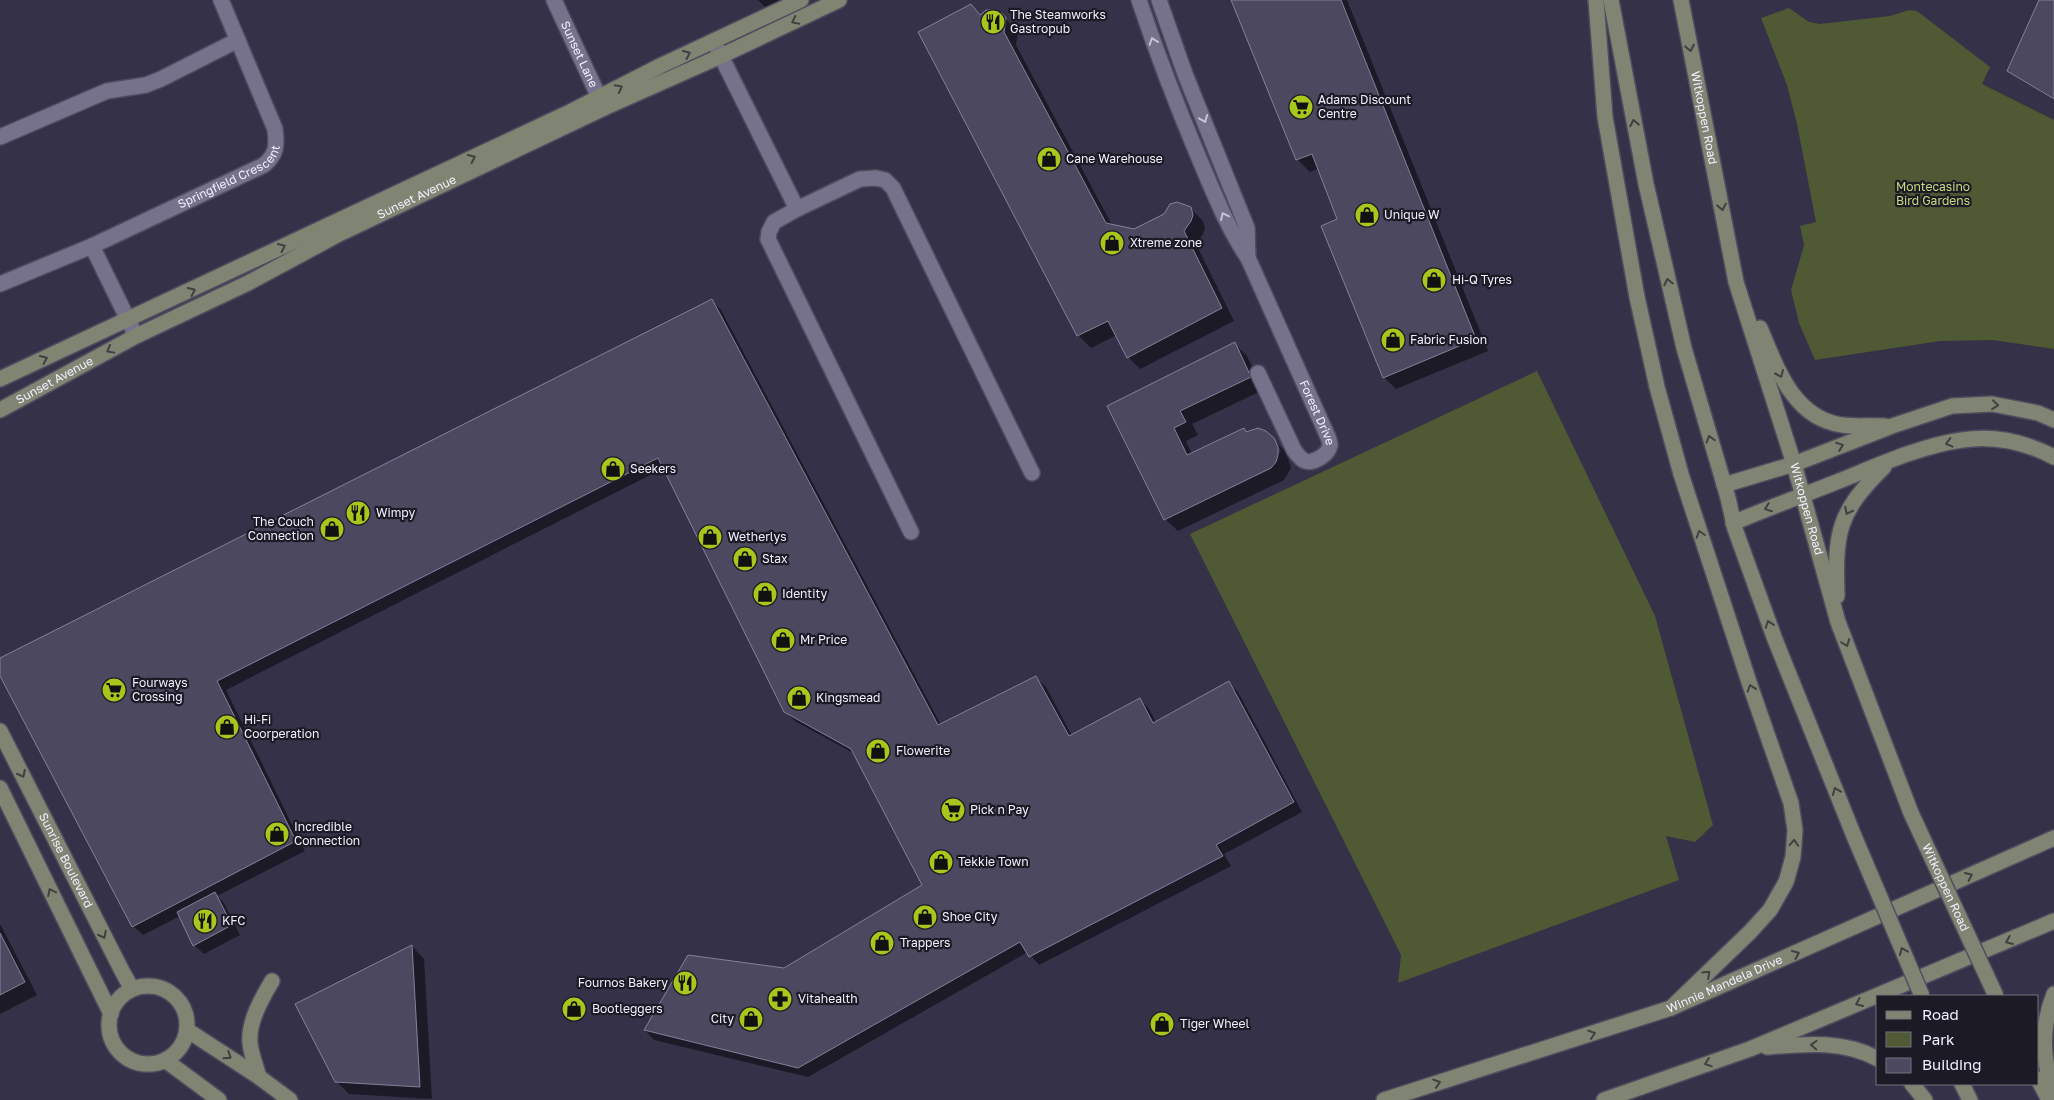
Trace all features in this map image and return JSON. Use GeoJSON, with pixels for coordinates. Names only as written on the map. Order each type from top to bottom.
{"type":"FeatureCollection","features":[{"type":"Feature","properties":{"kind":"main road","name":"Sunset Avenue"},"geometry":{"type":"LineString","coordinates":[[0,410],[136,336],[248,283],[339,234],[602,103],[660,66],[801,0]]}},
{"type":"Feature","properties":{"kind":"main road","name":"Sunset Avenue"},"geometry":{"type":"LineString","coordinates":[[0,379],[602,103],[721,56],[838,0]]}},
{"type":"Feature","properties":{"kind":"main road"},"geometry":{"type":"LineString","coordinates":[[1596,0],[1605,117],[1638,297],[1658,387],[1680,474],[1791,803],[1795,830],[1793,857],[1786,882],[1770,910],[1750,932],[1671,1008]]}},
{"type":"Feature","properties":{"kind":"main road"},"geometry":{"type":"LineString","coordinates":[[1611,0],[1646,184],[1684,348],[1724,486],[1733,524],[1774,637],[1854,836],[1922,995]]}},
{"type":"Feature","properties":{"kind":"main road","name":"Witkoppen Road"},"geometry":{"type":"LineString","coordinates":[[1681,0],[1736,282],[1794,464],[1838,622],[1911,813],[1996,995]]}},
{"type":"Feature","properties":{"kind":"main road"},"geometry":{"type":"LineString","coordinates":[[1736,282],[1745,294],[1784,383],[1808,411],[1821,420],[1843,425],[1892,426]]}},
{"type":"Feature","properties":{"kind":"main road"},"geometry":{"type":"LineString","coordinates":[[1724,486],[1794,464],[1892,426],[1952,406],[1992,404],[2038,412],[2054,420]]}},
{"type":"Feature","properties":{"kind":"main road"},"geometry":{"type":"LineString","coordinates":[[1733,524],[1890,461],[1927,448],[1962,440],[1997,439],[2033,446],[2054,457]]}},
{"type":"Feature","properties":{"kind":"main road"},"geometry":{"type":"LineString","coordinates":[[1838,622],[1836,555],[1845,514],[1855,498],[1890,461]]}},
{"type":"Feature","properties":{"kind":"main road","name":"Sunrise Boulevard"},"geometry":{"type":"LineString","coordinates":[[0,731],[132,989]]}},
{"type":"Feature","properties":{"kind":"main road"},"geometry":{"type":"LineString","coordinates":[[0,788],[111,1014]]}},
{"type":"Feature","properties":{"kind":"main road","name":"Winnie Mandela Drive"},"geometry":{"type":"LineString","coordinates":[[1384,1100],[1671,1008],[2052,838]]}},
{"type":"Feature","properties":{"kind":"main road"},"geometry":{"type":"LineString","coordinates":[[1878,995],[2054,921]]}},
{"type":"Feature","properties":{"kind":"main road"},"geometry":{"type":"LineString","coordinates":[[259,1077],[249,1041],[260,1001],[272,981]]}},
{"type":"Feature","properties":{"kind":"main road"},"geometry":{"type":"LineString","coordinates":[[153,986],[173,995],[184,1010],[187,1030],[180,1048],[164,1060],[156,1063],[138,1062],[122,1054],[112,1039],[111,1014],[119,999],[132,989],[153,986]]}},
{"type":"Feature","properties":{"kind":"main road"},"geometry":{"type":"LineString","coordinates":[[2054,994],[2044,1028],[2043,1048],[2054,1091]]}},
{"type":"Feature","properties":{"kind":"main road"},"geometry":{"type":"LineString","coordinates":[[1604,1100],[1750,1049],[1876,996]]}},
{"type":"Feature","properties":{"kind":"main road"},"geometry":{"type":"LineString","coordinates":[[187,1030],[259,1077],[290,1100]]}},
{"type":"Feature","properties":{"kind":"main road"},"geometry":{"type":"LineString","coordinates":[[1750,1049],[1801,1044],[1847,1046],[1876,1058]]}},
{"type":"Feature","properties":{"kind":"main road"},"geometry":{"type":"LineString","coordinates":[[164,1060],[220,1100]]}},
{"type":"Feature","properties":{"kind":"main road"},"geometry":{"type":"LineString","coordinates":[[2039,1081],[2048,1100]]}},
{"type":"Feature","properties":{"kind":"main road"},"geometry":{"type":"LineString","coordinates":[[1913,1085],[1925,1100]]}},
{"type":"Feature","properties":{"kind":"main road"},"geometry":{"type":"LineString","coordinates":[[1962,1085],[1970,1100]]}},
{"type":"Feature","properties":{"kind":"street","name":"Springfield Crescent"},"geometry":{"type":"LineString","coordinates":[[0,284],[92,246],[264,165],[275,153],[275,129],[221,0]]}},
{"type":"Feature","properties":{"kind":"street","name":"Sunset Lane"},"geometry":{"type":"LineString","coordinates":[[554,0],[602,103]]}},
{"type":"Feature","properties":{"kind":"street","name":"Forest Drive"},"geometry":{"type":"LineString","coordinates":[[1139,0],[1163,72],[1220,209],[1232,235],[1248,258],[1328,437],[1330,445],[1328,450],[1319,458],[1312,462],[1307,462],[1300,458],[1294,450],[1258,373]]}},
{"type":"Feature","properties":{"kind":"street","name":"Forest Drive"},"geometry":{"type":"LineString","coordinates":[[1159,0],[1185,74],[1245,222],[1248,258]]}},
{"type":"Feature","properties":{"kind":"street"},"geometry":{"type":"LineString","coordinates":[[0,137],[107,91],[146,84],[161,79],[238,40]]}},
{"type":"Feature","properties":{"kind":"street"},"geometry":{"type":"LineString","coordinates":[[714,41],[797,209]]}},
{"type":"Feature","properties":{"kind":"street"},"geometry":{"type":"LineString","coordinates":[[911,532],[768,239],[774,222],[797,209],[860,179],[876,178],[885,180],[893,188],[1032,474]]}},
{"type":"Feature","properties":{"kind":"street"},"geometry":{"type":"LineString","coordinates":[[92,246],[136,336]]}},
{"type":"Feature","properties":{"kind":"green space","name":"Montecasino Bird Gardens"},"geometry":{"type":"Polygon","coordinates":[[[1789,8],[1809,22],[1820,24],[1890,16],[1909,10],[1917,11],[1990,67],[1982,84],[2054,120],[2054,349],[1993,340],[1940,341],[1815,360],[1799,323],[1791,290],[1804,245],[1800,226],[1816,222],[1797,124],[1787,85],[1761,18],[1789,8]]]}},
{"type":"Feature","properties":{"kind":"green space"},"geometry":{"type":"Polygon","coordinates":[[[1537,371],[1655,616],[1713,825],[1695,842],[1666,836],[1679,880],[1398,983],[1401,955],[1190,534],[1537,371]]]}},
{"type":"Feature","properties":{"kind":"building"},"geometry":{"type":"Polygon","coordinates":[[[1231,0],[1341,0],[1476,339],[1383,378],[1321,226],[1337,219],[1312,154],[1296,160],[1231,0]]]}},
{"type":"Feature","properties":{"kind":"building"},"geometry":{"type":"Polygon","coordinates":[[[2039,0],[2054,0],[2054,99],[2007,71],[2039,0]]]}},
{"type":"Feature","properties":{"kind":"building"},"geometry":{"type":"Polygon","coordinates":[[[971,4],[980,15],[986,10],[992,10],[1002,13],[1006,18],[1004,32],[1106,223],[1134,229],[1164,214],[1170,204],[1177,202],[1191,207],[1193,215],[1184,231],[1222,308],[1127,358],[1108,321],[1077,336],[918,32],[971,4]]]}},
{"type":"Feature","properties":{"kind":"building","name":"Fourways Crossing"},"geometry":{"type":"Polygon","coordinates":[[[712,299],[938,725],[1036,676],[1069,736],[1140,698],[1153,723],[1229,681],[1294,802],[1216,845],[1223,856],[1029,957],[1020,942],[798,1068],[644,1030],[688,955],[784,968],[922,885],[851,749],[784,712],[658,458],[217,681],[296,841],[132,927],[0,676],[0,658],[712,299]]]}},
{"type":"Feature","properties":{"kind":"building"},"geometry":{"type":"Polygon","coordinates":[[[1235,342],[1251,377],[1180,411],[1186,422],[1174,428],[1187,455],[1244,428],[1246,432],[1258,428],[1266,431],[1274,438],[1278,447],[1276,462],[1271,468],[1164,520],[1107,406],[1235,342]]]}},
{"type":"Feature","properties":{"kind":"building"},"geometry":{"type":"Polygon","coordinates":[[[215,892],[232,925],[193,946],[177,912],[215,892]]]}},
{"type":"Feature","properties":{"kind":"building"},"geometry":{"type":"Polygon","coordinates":[[[0,933],[25,982],[0,995],[0,933]]]}},
{"type":"Feature","properties":{"kind":"building"},"geometry":{"type":"Polygon","coordinates":[[[412,945],[420,1087],[335,1082],[295,1004],[412,945]]]}},
{"type":"Feature","properties":{"kind":"place","name":"The Steamworks Gastropub"},"geometry":{"type":"Point","coordinates":[993,22]}},
{"type":"Feature","properties":{"kind":"place","name":"Adams Discount Centre"},"geometry":{"type":"Point","coordinates":[1301,107]}},
{"type":"Feature","properties":{"kind":"place","name":"Cane Warehouse"},"geometry":{"type":"Point","coordinates":[1049,159]}},
{"type":"Feature","properties":{"kind":"place","name":"Unique W"},"geometry":{"type":"Point","coordinates":[1367,215]}},
{"type":"Feature","properties":{"kind":"place","name":"Xtreme zone"},"geometry":{"type":"Point","coordinates":[1112,243]}},
{"type":"Feature","properties":{"kind":"place","name":"Hi-Q Tyres"},"geometry":{"type":"Point","coordinates":[1434,280]}},
{"type":"Feature","properties":{"kind":"place","name":"Fabric Fusion"},"geometry":{"type":"Point","coordinates":[1393,340]}},
{"type":"Feature","properties":{"kind":"place","name":"Seekers"},"geometry":{"type":"Point","coordinates":[613,469]}},
{"type":"Feature","properties":{"kind":"place","name":"Wimpy"},"geometry":{"type":"Point","coordinates":[358,513]}},
{"type":"Feature","properties":{"kind":"place","name":"The Couch Connection"},"geometry":{"type":"Point","coordinates":[332,529]}},
{"type":"Feature","properties":{"kind":"place","name":"Wetherlys"},"geometry":{"type":"Point","coordinates":[710,537]}},
{"type":"Feature","properties":{"kind":"place","name":"Stax"},"geometry":{"type":"Point","coordinates":[745,559]}},
{"type":"Feature","properties":{"kind":"place","name":"Identity"},"geometry":{"type":"Point","coordinates":[765,594]}},
{"type":"Feature","properties":{"kind":"place","name":"Mr Price"},"geometry":{"type":"Point","coordinates":[783,640]}},
{"type":"Feature","properties":{"kind":"place","name":"Fourways Crossing"},"geometry":{"type":"Point","coordinates":[114,690]}},
{"type":"Feature","properties":{"kind":"place","name":"Kingsmead"},"geometry":{"type":"Point","coordinates":[799,698]}},
{"type":"Feature","properties":{"kind":"place","name":"Hi-Fi Coorperation"},"geometry":{"type":"Point","coordinates":[227,727]}},
{"type":"Feature","properties":{"kind":"place","name":"Flowerite"},"geometry":{"type":"Point","coordinates":[878,751]}},
{"type":"Feature","properties":{"kind":"place","name":"Pick n Pay"},"geometry":{"type":"Point","coordinates":[953,810]}},
{"type":"Feature","properties":{"kind":"place","name":"Incredible Connection"},"geometry":{"type":"Point","coordinates":[277,834]}},
{"type":"Feature","properties":{"kind":"place","name":"Tekkie Town"},"geometry":{"type":"Point","coordinates":[941,862]}},
{"type":"Feature","properties":{"kind":"place","name":"Shoe City"},"geometry":{"type":"Point","coordinates":[925,917]}},
{"type":"Feature","properties":{"kind":"place","name":"KFC"},"geometry":{"type":"Point","coordinates":[205,921]}},
{"type":"Feature","properties":{"kind":"place","name":"Trappers"},"geometry":{"type":"Point","coordinates":[882,943]}},
{"type":"Feature","properties":{"kind":"place","name":"Fournos Bakery"},"geometry":{"type":"Point","coordinates":[685,983]}},
{"type":"Feature","properties":{"kind":"place","name":"Vitahealth"},"geometry":{"type":"Point","coordinates":[780,999]}},
{"type":"Feature","properties":{"kind":"place","name":"Bootleggers"},"geometry":{"type":"Point","coordinates":[574,1009]}},
{"type":"Feature","properties":{"kind":"place","name":"City"},"geometry":{"type":"Point","coordinates":[751,1019]}},
{"type":"Feature","properties":{"kind":"place","name":"Tiger Wheel"},"geometry":{"type":"Point","coordinates":[1162,1024]}}]}
